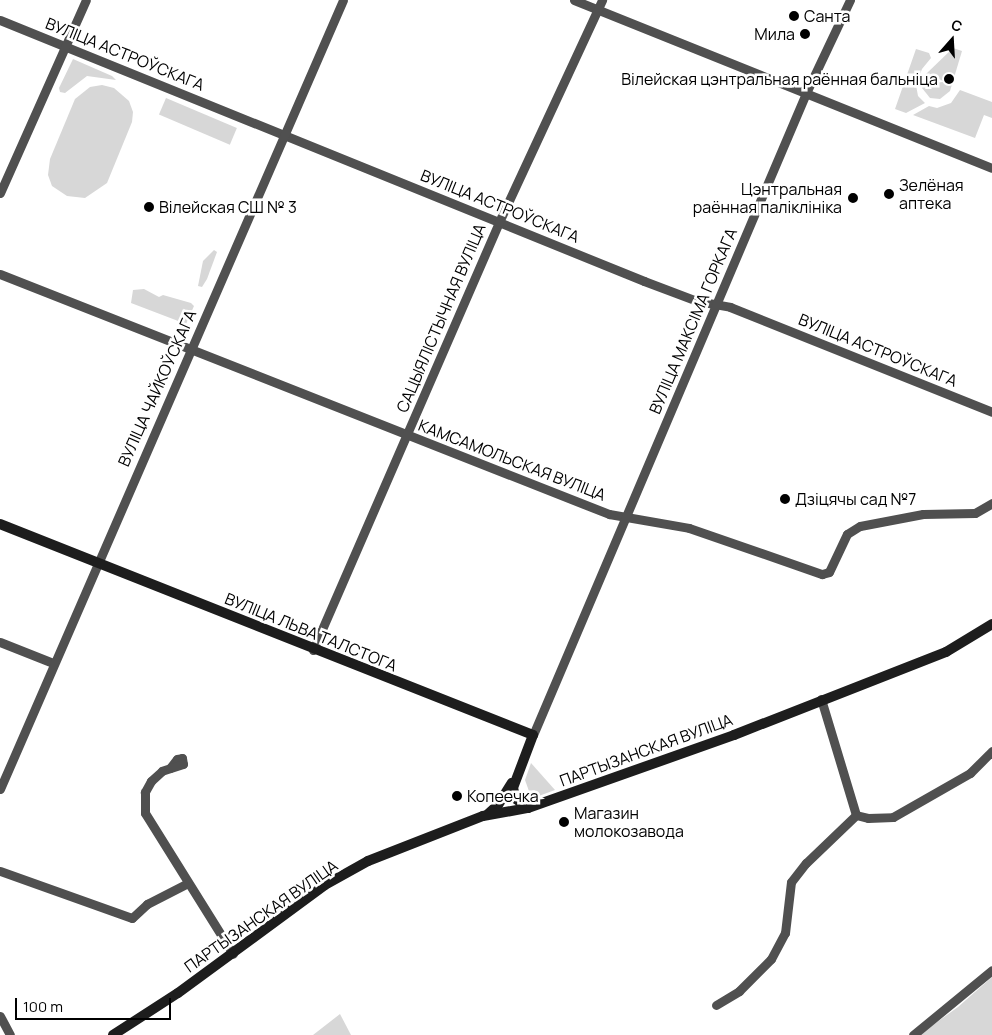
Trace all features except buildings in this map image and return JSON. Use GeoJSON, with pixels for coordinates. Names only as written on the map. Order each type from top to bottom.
{"type":"FeatureCollection","features":[{"type":"Feature","properties":{"kind":"main road","name":"ВУЛІЦА ЛЬВА ТАЛСТОГА"},"geometry":{"type":"LineString","coordinates":[[0,524],[97,561],[313,650],[533,735]]}},
{"type":"Feature","properties":{"kind":"main road","name":"ПАРТЫЗАНСКАЯ ВУЛІЦА"},"geometry":{"type":"LineString","coordinates":[[113,1035],[233,954],[339,876],[391,851],[483,816],[528,808],[647,768],[946,652],[992,624]]}},
{"type":"Feature","properties":{"kind":"main road"},"geometry":{"type":"LineString","coordinates":[[483,816],[498,805],[515,777],[533,735]]}},
{"type":"Feature","properties":{"kind":"main road"},"geometry":{"type":"LineString","coordinates":[[515,777],[514,796],[528,808]]}},
{"type":"Feature","properties":{"kind":"street"},"geometry":{"type":"LineString","coordinates":[[0,193],[86,0]]}},
{"type":"Feature","properties":{"kind":"street","name":"ВУЛІЦА ЧАЙКОЎСКАГА"},"geometry":{"type":"LineString","coordinates":[[0,789],[97,561],[343,0]]}},
{"type":"Feature","properties":{"kind":"street"},"geometry":{"type":"LineString","coordinates":[[574,0],[992,168]]}},
{"type":"Feature","properties":{"kind":"street","name":"САЦЫЯЛІСТЫЧНАЯ ВУЛІЦА"},"geometry":{"type":"LineString","coordinates":[[313,650],[499,222],[602,0]]}},
{"type":"Feature","properties":{"kind":"street","name":"ВУЛІЦА МАКСІМА ГОРКАГА"},"geometry":{"type":"LineString","coordinates":[[533,735],[623,517],[716,306],[806,93],[850,0]]}},
{"type":"Feature","properties":{"kind":"street","name":"ВУЛІЦА АСТРОЎСКАГА"},"geometry":{"type":"LineString","coordinates":[[0,20],[679,295],[716,306],[730,308],[992,412]]}},
{"type":"Feature","properties":{"kind":"street","name":"КАМСАМОЛЬСКАЯ ВУЛІЦА"},"geometry":{"type":"LineString","coordinates":[[0,274],[407,435],[623,517]]}},
{"type":"Feature","properties":{"kind":"street"},"geometry":{"type":"LineString","coordinates":[[623,517],[689,528],[822,574],[829,572],[847,534],[860,526],[923,514],[975,513],[992,503]]}},
{"type":"Feature","properties":{"kind":"street"},"geometry":{"type":"LineString","coordinates":[[0,642],[53,663]]}},
{"type":"Feature","properties":{"kind":"street"},"geometry":{"type":"LineString","coordinates":[[821,699],[856,815]]}},
{"type":"Feature","properties":{"kind":"street"},"geometry":{"type":"LineString","coordinates":[[856,815],[868,818],[893,816],[970,773],[992,751]]}},
{"type":"Feature","properties":{"kind":"street"},"geometry":{"type":"LineString","coordinates":[[170,768],[147,786],[143,807],[147,819],[233,954]]}},
{"type":"Feature","properties":{"kind":"street"},"geometry":{"type":"LineString","coordinates":[[716,1006],[739,991],[771,959],[785,933],[791,882],[806,863],[856,815]]}},
{"type":"Feature","properties":{"kind":"street"},"geometry":{"type":"LineString","coordinates":[[0,870],[132,918],[146,904],[188,883]]}},
{"type":"Feature","properties":{"kind":"street"},"geometry":{"type":"LineString","coordinates":[[913,1035],[961,998],[992,970]]}},
{"type":"Feature","properties":{"kind":"street"},"geometry":{"type":"LineString","coordinates":[[0,1016],[10,1035]]}},
{"type":"Feature","properties":{"kind":"shaded area"},"geometry":{"type":"Polygon","coordinates":[[[953,48],[962,51],[950,91],[940,99],[930,98],[922,88],[926,74],[953,48]]]}},
{"type":"Feature","properties":{"kind":"shaded area"},"geometry":{"type":"Polygon","coordinates":[[[916,49],[929,53],[931,58],[922,69],[916,85],[918,96],[925,103],[906,113],[895,109],[916,49]]]}},
{"type":"Feature","properties":{"kind":"shaded area"},"geometry":{"type":"Polygon","coordinates":[[[73,59],[112,76],[116,80],[87,76],[65,93],[60,92],[59,88],[73,59]]]}},
{"type":"Feature","properties":{"kind":"shaded area"},"geometry":{"type":"Polygon","coordinates":[[[102,85],[114,88],[129,101],[133,112],[132,122],[107,183],[85,198],[67,196],[52,186],[48,175],[50,159],[75,99],[90,87],[102,85]]]}},
{"type":"Feature","properties":{"kind":"shaded area"},"geometry":{"type":"Polygon","coordinates":[[[960,90],[992,102],[992,118],[984,115],[975,138],[913,115],[929,106],[937,108],[951,103],[960,90]]]}},
{"type":"Feature","properties":{"kind":"shaded area"},"geometry":{"type":"Polygon","coordinates":[[[166,98],[237,128],[230,145],[159,115],[166,98]]]}},
{"type":"Feature","properties":{"kind":"shaded area"},"geometry":{"type":"Polygon","coordinates":[[[214,250],[217,252],[207,279],[202,287],[198,286],[203,261],[214,250]]]}},
{"type":"Feature","properties":{"kind":"shaded area"},"geometry":{"type":"Polygon","coordinates":[[[144,289],[159,297],[163,295],[191,303],[194,306],[186,324],[131,303],[133,290],[144,289]]]}},
{"type":"Feature","properties":{"kind":"shaded area"},"geometry":{"type":"Polygon","coordinates":[[[531,763],[555,790],[536,797],[530,794],[525,780],[531,763]]]}},
{"type":"Feature","properties":{"kind":"shaded area"},"geometry":{"type":"Polygon","coordinates":[[[992,977],[992,1035],[919,1035],[958,1007],[992,977]]]}},
{"type":"Feature","properties":{"kind":"shaded area"},"geometry":{"type":"Polygon","coordinates":[[[340,1014],[351,1035],[313,1035],[340,1014]]]}},
{"type":"Feature","properties":{"kind":"place","name":"Санта"},"geometry":{"type":"Point","coordinates":[794,16]}},
{"type":"Feature","properties":{"kind":"place","name":"Мила"},"geometry":{"type":"Point","coordinates":[805,34]}},
{"type":"Feature","properties":{"kind":"place","name":"Вілейская цэнтральная раённая бальніца"},"geometry":{"type":"Point","coordinates":[949,79]}},
{"type":"Feature","properties":{"kind":"place","name":"Зелёная аптека"},"geometry":{"type":"Point","coordinates":[889,194]}},
{"type":"Feature","properties":{"kind":"place","name":"Цэнтральная раённая паліклініка"},"geometry":{"type":"Point","coordinates":[853,198]}},
{"type":"Feature","properties":{"kind":"place","name":"Вілейская СШ № 3"},"geometry":{"type":"Point","coordinates":[149,207]}},
{"type":"Feature","properties":{"kind":"place","name":"Дзіцячы сад №7"},"geometry":{"type":"Point","coordinates":[785,499]}},
{"type":"Feature","properties":{"kind":"place","name":"Копеечка"},"geometry":{"type":"Point","coordinates":[457,796]}},
{"type":"Feature","properties":{"kind":"place","name":"Магазин молокозавода"},"geometry":{"type":"Point","coordinates":[564,822]}}]}
